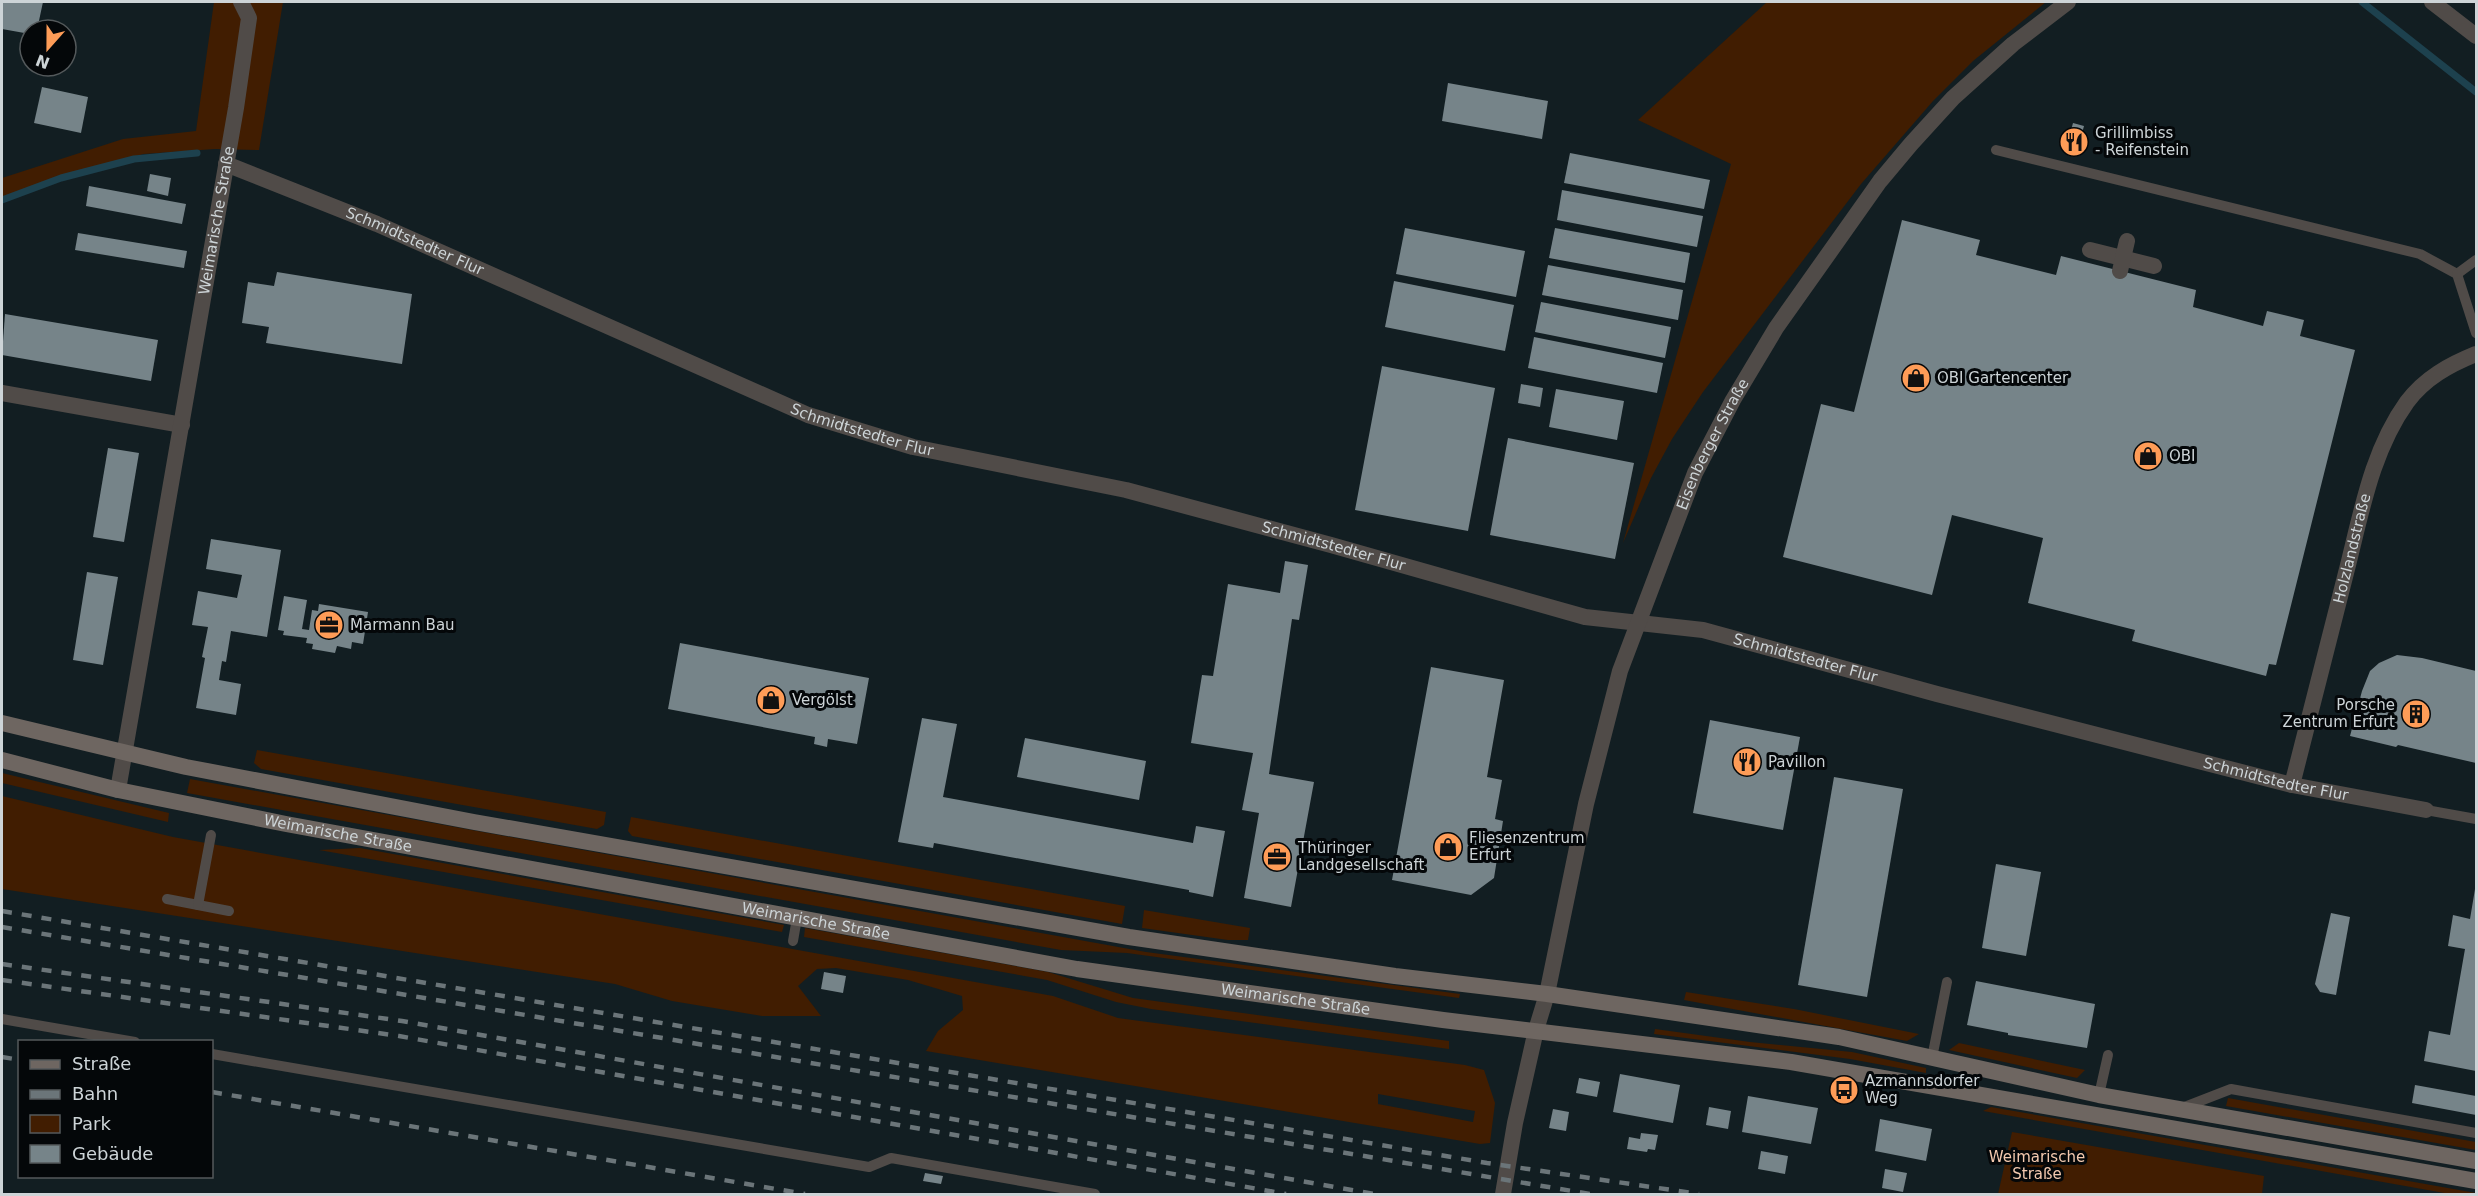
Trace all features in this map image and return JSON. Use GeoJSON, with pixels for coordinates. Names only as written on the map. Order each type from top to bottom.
{"type":"FeatureCollection","features":[{"type":"Feature","properties":{"kind":"main road"},"geometry":{"type":"LineString","coordinates":[[2,723],[125,753],[335,796],[1129,937],[1395,976],[1547,993],[1839,1037],[2098,1095],[2476,1161]]}},
{"type":"Feature","properties":{"kind":"main road","name":"Weimarische Straße"},"geometry":{"type":"LineString","coordinates":[[2,760],[118,790],[297,826],[1135,979],[1791,1062],[2476,1181]]}},
{"type":"Feature","properties":{"kind":"street","name":"Weimarische Straße"},"geometry":{"type":"LineString","coordinates":[[118,790],[182,424],[249,18],[241,2]]}},
{"type":"Feature","properties":{"kind":"street","name":"Eisenberger Straße"},"geometry":{"type":"LineString","coordinates":[[1536,1030],[1547,993],[1596,764],[1620,671],[1695,472],[1733,400],[1776,328],[1880,181],[1962,90],[2013,44],[2068,2]]}},
{"type":"Feature","properties":{"kind":"street"},"geometry":{"type":"LineString","coordinates":[[2432,2],[2476,36]]}},
{"type":"Feature","properties":{"kind":"street","name":"Schmidtstedter Flur"},"geometry":{"type":"LineString","coordinates":[[226,164],[377,224],[808,415],[913,447],[1126,490],[1585,617],[1703,630],[1936,694],[2292,785],[2426,810]]}},
{"type":"Feature","properties":{"kind":"street"},"geometry":{"type":"LineString","coordinates":[[2121,264],[2127,241]]}},
{"type":"Feature","properties":{"kind":"street"},"geometry":{"type":"LineString","coordinates":[[2091,250],[2121,264],[2154,266]]}},
{"type":"Feature","properties":{"kind":"street","name":"Holzlandstraße"},"geometry":{"type":"LineString","coordinates":[[2292,785],[2370,479],[2393,424],[2408,401],[2426,380],[2453,363],[2476,354]]}},
{"type":"Feature","properties":{"kind":"street"},"geometry":{"type":"LineString","coordinates":[[2,393],[182,424]]}},
{"type":"Feature","properties":{"kind":"street"},"geometry":{"type":"LineString","coordinates":[[1503,1194],[1517,1113],[1536,1030]]}},
{"type":"Feature","properties":{"kind":"lane"},"geometry":{"type":"LineString","coordinates":[[1996,150],[2420,255],[2457,274],[2476,333]]}},
{"type":"Feature","properties":{"kind":"lane"},"geometry":{"type":"LineString","coordinates":[[2457,274],[2476,260]]}},
{"type":"Feature","properties":{"kind":"lane","name":"Schmidtstedter Flur"},"geometry":{"type":"LineString","coordinates":[[2426,810],[2476,819]]}},
{"type":"Feature","properties":{"kind":"lane"},"geometry":{"type":"LineString","coordinates":[[198,905],[210,836]]}},
{"type":"Feature","properties":{"kind":"lane"},"geometry":{"type":"LineString","coordinates":[[167,899],[229,911]]}},
{"type":"Feature","properties":{"kind":"lane"},"geometry":{"type":"LineString","coordinates":[[793,941],[796,918]]}},
{"type":"Feature","properties":{"kind":"lane"},"geometry":{"type":"LineString","coordinates":[[1932,1058],[1947,982]]}},
{"type":"Feature","properties":{"kind":"lane"},"geometry":{"type":"LineString","coordinates":[[2,1019],[129,1040]]}},
{"type":"Feature","properties":{"kind":"lane"},"geometry":{"type":"LineString","coordinates":[[213,1054],[869,1167],[891,1158],[1095,1194]]}},
{"type":"Feature","properties":{"kind":"lane"},"geometry":{"type":"LineString","coordinates":[[2098,1095],[2108,1055]]}},
{"type":"Feature","properties":{"kind":"lane"},"geometry":{"type":"LineString","coordinates":[[2181,1108],[2231,1089],[2476,1133]]}},
{"type":"Feature","properties":{"kind":"green space"},"geometry":{"type":"Polygon","coordinates":[[[214,2],[283,2],[259,150],[215,149],[143,154],[2,200],[2,178],[123,139],[196,131],[214,2]]]}},
{"type":"Feature","properties":{"kind":"green space"},"geometry":{"type":"Polygon","coordinates":[[[1767,2],[2046,2],[1973,61],[1933,101],[1861,184],[1703,392],[1672,439],[1651,478],[1623,543],[1731,164],[1638,120],[1767,2]]]}},
{"type":"Feature","properties":{"kind":"green space"},"geometry":{"type":"Polygon","coordinates":[[[257,750],[606,812],[604,825],[597,829],[261,769],[254,763],[257,750]]]}},
{"type":"Feature","properties":{"kind":"green space"},"geometry":{"type":"Polygon","coordinates":[[[2,773],[169,813],[168,822],[2,783],[2,773]]]}},
{"type":"Feature","properties":{"kind":"green space"},"geometry":{"type":"Polygon","coordinates":[[[190,779],[1146,952],[1460,994],[1459,998],[1127,953],[1061,950],[187,793],[190,779]]]}},
{"type":"Feature","properties":{"kind":"green space"},"geometry":{"type":"Polygon","coordinates":[[[2,796],[173,837],[1053,996],[1118,1018],[1465,1065],[1484,1070],[1495,1103],[1490,1143],[1480,1144],[926,1051],[938,1031],[963,1010],[962,996],[908,980],[836,968],[817,969],[798,986],[821,1016],[762,1016],[672,1001],[615,984],[2,889],[2,796]],[[1378,1094],[1378,1104],[1473,1122],[1475,1111],[1378,1094]]]}},
{"type":"Feature","properties":{"kind":"green space"},"geometry":{"type":"Polygon","coordinates":[[[631,817],[1125,906],[1122,924],[632,836],[628,831],[631,817]]]}},
{"type":"Feature","properties":{"kind":"green space"},"geometry":{"type":"Polygon","coordinates":[[[360,848],[784,925],[782,932],[319,850],[360,848]]]}},
{"type":"Feature","properties":{"kind":"green space"},"geometry":{"type":"Polygon","coordinates":[[[1144,910],[1250,928],[1248,940],[1228,940],[1142,928],[1144,910]]]}},
{"type":"Feature","properties":{"kind":"green space"},"geometry":{"type":"Polygon","coordinates":[[[805,928],[1048,972],[1133,998],[1449,1041],[1449,1049],[1151,1009],[1116,1002],[1047,980],[804,937],[805,928]]]}},
{"type":"Feature","properties":{"kind":"green space"},"geometry":{"type":"Polygon","coordinates":[[[1686,992],[1794,1009],[1919,1034],[1907,1041],[1684,1000],[1686,992]]]}},
{"type":"Feature","properties":{"kind":"green space"},"geometry":{"type":"Polygon","coordinates":[[[1655,1029],[1750,1042],[1852,1052],[1926,1068],[1926,1073],[1850,1059],[1654,1034],[1655,1029]]]}},
{"type":"Feature","properties":{"kind":"green space"},"geometry":{"type":"Polygon","coordinates":[[[1959,1043],[2085,1070],[2077,1078],[1949,1050],[1959,1043]]]}},
{"type":"Feature","properties":{"kind":"green space"},"geometry":{"type":"Polygon","coordinates":[[[2228,1098],[2476,1142],[2476,1150],[2226,1106],[2228,1098]]]}},
{"type":"Feature","properties":{"kind":"green space"},"geometry":{"type":"Polygon","coordinates":[[[1991,1107],[2476,1194],[2450,1194],[1983,1111],[1991,1107]]]}},
{"type":"Feature","properties":{"kind":"green space","name":"Weimarische Straße"},"geometry":{"type":"Polygon","coordinates":[[[2012,1132],[2264,1176],[2262,1194],[1998,1194],[2012,1132]]]}},
{"type":"Feature","properties":{"kind":"building"},"geometry":{"type":"Polygon","coordinates":[[[2,2],[43,2],[40,18],[18,18],[18,32],[2,29],[2,2]]]}},
{"type":"Feature","properties":{"kind":"building"},"geometry":{"type":"Polygon","coordinates":[[[1448,83],[1548,101],[1542,139],[1442,121],[1448,83]]]}},
{"type":"Feature","properties":{"kind":"building"},"geometry":{"type":"Polygon","coordinates":[[[42,87],[88,97],[81,133],[34,123],[42,87]]]}},
{"type":"Feature","properties":{"kind":"building"},"geometry":{"type":"Polygon","coordinates":[[[2073,123],[2084,126],[2077,151],[2066,148],[2073,123]]]}},
{"type":"Feature","properties":{"kind":"building"},"geometry":{"type":"Polygon","coordinates":[[[1570,153],[1710,180],[1704,209],[1564,183],[1570,153]]]}},
{"type":"Feature","properties":{"kind":"building"},"geometry":{"type":"Polygon","coordinates":[[[150,174],[171,178],[168,196],[147,191],[150,174]]]}},
{"type":"Feature","properties":{"kind":"building"},"geometry":{"type":"Polygon","coordinates":[[[89,186],[186,204],[182,224],[86,206],[89,186]]]}},
{"type":"Feature","properties":{"kind":"building"},"geometry":{"type":"Polygon","coordinates":[[[1562,190],[1703,216],[1697,247],[1557,220],[1562,190]]]}},
{"type":"Feature","properties":{"kind":"building"},"geometry":{"type":"Polygon","coordinates":[[[1902,220],[1980,240],[1976,255],[2056,275],[2061,256],[2196,290],[2193,307],[2263,326],[2267,311],[2304,320],[2300,336],[2355,350],[2276,665],[2269,664],[2266,676],[2132,641],[2135,630],[2028,603],[2043,538],[1952,515],[1932,595],[1783,557],[1821,404],[1854,412],[1902,220]]]}},
{"type":"Feature","properties":{"kind":"building"},"geometry":{"type":"Polygon","coordinates":[[[1405,228],[1525,251],[1516,297],[1396,274],[1405,228]]]}},
{"type":"Feature","properties":{"kind":"building"},"geometry":{"type":"Polygon","coordinates":[[[1555,228],[1690,253],[1685,283],[1549,258],[1555,228]]]}},
{"type":"Feature","properties":{"kind":"building"},"geometry":{"type":"Polygon","coordinates":[[[78,233],[187,251],[184,268],[75,250],[78,233]]]}},
{"type":"Feature","properties":{"kind":"building"},"geometry":{"type":"Polygon","coordinates":[[[1548,265],[1683,290],[1678,320],[1542,295],[1548,265]]]}},
{"type":"Feature","properties":{"kind":"building"},"geometry":{"type":"Polygon","coordinates":[[[277,272],[412,294],[402,364],[266,343],[269,327],[242,323],[248,282],[274,286],[277,272]]]}},
{"type":"Feature","properties":{"kind":"building"},"geometry":{"type":"Polygon","coordinates":[[[1394,281],[1514,305],[1505,351],[1385,327],[1394,281]]]}},
{"type":"Feature","properties":{"kind":"building"},"geometry":{"type":"Polygon","coordinates":[[[1541,302],[1671,327],[1665,358],[1535,332],[1541,302]]]}},
{"type":"Feature","properties":{"kind":"building"},"geometry":{"type":"Polygon","coordinates":[[[5,314],[158,340],[151,381],[2,355],[5,314]]]}},
{"type":"Feature","properties":{"kind":"building"},"geometry":{"type":"Polygon","coordinates":[[[1534,337],[1663,363],[1657,393],[1528,368],[1534,337]]]}},
{"type":"Feature","properties":{"kind":"building"},"geometry":{"type":"Polygon","coordinates":[[[1382,366],[1495,388],[1468,531],[1355,510],[1382,366]]]}},
{"type":"Feature","properties":{"kind":"building"},"geometry":{"type":"Polygon","coordinates":[[[1521,384],[1543,388],[1540,407],[1518,403],[1521,384]]]}},
{"type":"Feature","properties":{"kind":"building"},"geometry":{"type":"Polygon","coordinates":[[[1556,389],[1624,401],[1617,440],[1549,427],[1556,389]]]}},
{"type":"Feature","properties":{"kind":"building"},"geometry":{"type":"Polygon","coordinates":[[[1508,438],[1634,463],[1615,559],[1490,535],[1508,438]]]}},
{"type":"Feature","properties":{"kind":"building"},"geometry":{"type":"Polygon","coordinates":[[[108,448],[139,453],[124,542],[93,537],[108,448]]]}},
{"type":"Feature","properties":{"kind":"building"},"geometry":{"type":"Polygon","coordinates":[[[211,539],[281,550],[267,637],[231,631],[226,662],[222,661],[219,680],[241,684],[236,715],[196,708],[208,627],[192,625],[198,591],[237,598],[242,575],[206,569],[211,539]]]}},
{"type":"Feature","properties":{"kind":"building"},"geometry":{"type":"Polygon","coordinates":[[[1285,561],[1308,565],[1299,620],[1292,619],[1269,774],[1314,782],[1291,907],[1244,898],[1259,813],[1242,810],[1253,753],[1191,743],[1202,675],[1213,676],[1228,584],[1280,593],[1285,561]]]}},
{"type":"Feature","properties":{"kind":"building"},"geometry":{"type":"Polygon","coordinates":[[[87,572],[118,577],[103,665],[73,660],[87,572]]]}},
{"type":"Feature","properties":{"kind":"building"},"geometry":{"type":"Polygon","coordinates":[[[284,596],[307,600],[302,629],[309,630],[312,610],[318,611],[319,604],[368,612],[363,644],[352,642],[351,649],[337,646],[335,653],[312,649],[313,644],[306,643],[307,638],[283,635],[284,631],[278,630],[284,596]]]}},
{"type":"Feature","properties":{"kind":"building"},"geometry":{"type":"Polygon","coordinates":[[[680,643],[869,678],[857,744],[828,739],[827,747],[814,744],[815,737],[668,709],[680,643]]]}},
{"type":"Feature","properties":{"kind":"building","name":"Porsche Zentrum Erfurt"},"geometry":{"type":"Polygon","coordinates":[[[2397,655],[2422,658],[2476,671],[2476,763],[2350,736],[2370,671],[2379,663],[2397,655]]]}},
{"type":"Feature","properties":{"kind":"building"},"geometry":{"type":"Polygon","coordinates":[[[1431,667],[1504,680],[1487,777],[1502,780],[1495,819],[1503,821],[1494,878],[1471,895],[1392,880],[1431,667]]]}},
{"type":"Feature","properties":{"kind":"building"},"geometry":{"type":"Polygon","coordinates":[[[922,718],[957,724],[943,797],[1193,843],[1196,826],[1225,831],[1213,897],[1189,892],[1189,890],[934,843],[933,848],[898,842],[922,718]]]}},
{"type":"Feature","properties":{"kind":"building"},"geometry":{"type":"Polygon","coordinates":[[[1710,720],[1800,737],[1783,830],[1693,813],[1710,720]]]}},
{"type":"Feature","properties":{"kind":"building"},"geometry":{"type":"Polygon","coordinates":[[[1025,738],[1146,761],[1139,800],[1017,777],[1025,738]]]}},
{"type":"Feature","properties":{"kind":"building"},"geometry":{"type":"Polygon","coordinates":[[[1834,777],[1903,789],[1867,997],[1798,985],[1834,777]]]}},
{"type":"Feature","properties":{"kind":"building"},"geometry":{"type":"Polygon","coordinates":[[[1996,864],[2041,872],[2026,956],[1982,948],[1996,864]]]}},
{"type":"Feature","properties":{"kind":"building"},"geometry":{"type":"Polygon","coordinates":[[[2475,889],[2476,1071],[2424,1061],[2429,1031],[2450,1035],[2465,949],[2448,946],[2453,915],[2470,919],[2475,889]]]}},
{"type":"Feature","properties":{"kind":"building"},"geometry":{"type":"Polygon","coordinates":[[[2331,913],[2350,917],[2336,995],[2320,992],[2315,984],[2331,913]]]}},
{"type":"Feature","properties":{"kind":"building"},"geometry":{"type":"Polygon","coordinates":[[[824,972],[846,976],[843,993],[821,989],[824,972]]]}},
{"type":"Feature","properties":{"kind":"building"},"geometry":{"type":"Polygon","coordinates":[[[1976,981],[2095,1004],[2087,1048],[2008,1035],[2008,1033],[1967,1025],[1976,981]]]}},
{"type":"Feature","properties":{"kind":"building"},"geometry":{"type":"Polygon","coordinates":[[[1620,1074],[1680,1085],[1673,1123],[1613,1112],[1620,1074]]]}},
{"type":"Feature","properties":{"kind":"building"},"geometry":{"type":"Polygon","coordinates":[[[1579,1078],[1600,1082],[1597,1097],[1576,1093],[1579,1078]]]}},
{"type":"Feature","properties":{"kind":"building"},"geometry":{"type":"Polygon","coordinates":[[[2415,1085],[2476,1096],[2476,1115],[2412,1103],[2415,1085]]]}},
{"type":"Feature","properties":{"kind":"building"},"geometry":{"type":"Polygon","coordinates":[[[1748,1096],[1818,1108],[1811,1144],[1742,1132],[1748,1096]]]}},
{"type":"Feature","properties":{"kind":"building"},"geometry":{"type":"Polygon","coordinates":[[[1709,1107],[1731,1111],[1728,1129],[1706,1125],[1709,1107]]]}},
{"type":"Feature","properties":{"kind":"building"},"geometry":{"type":"Polygon","coordinates":[[[1553,1109],[1569,1112],[1566,1131],[1549,1128],[1553,1109]]]}},
{"type":"Feature","properties":{"kind":"building"},"geometry":{"type":"Polygon","coordinates":[[[1880,1119],[1932,1129],[1926,1161],[1875,1151],[1880,1119]]]}},
{"type":"Feature","properties":{"kind":"building"},"geometry":{"type":"Polygon","coordinates":[[[1641,1133],[1658,1135],[1655,1150],[1648,1149],[1647,1152],[1627,1149],[1629,1137],[1640,1139],[1641,1133]]]}},
{"type":"Feature","properties":{"kind":"building"},"geometry":{"type":"Polygon","coordinates":[[[1761,1151],[1788,1156],[1785,1174],[1758,1169],[1761,1151]]]}},
{"type":"Feature","properties":{"kind":"building"},"geometry":{"type":"Polygon","coordinates":[[[1885,1169],[1907,1173],[1903,1192],[1882,1188],[1885,1169]]]}},
{"type":"Feature","properties":{"kind":"building"},"geometry":{"type":"Polygon","coordinates":[[[925,1173],[943,1176],[941,1184],[923,1181],[925,1173]]]}},
{"type":"Feature","properties":{"kind":"waterway"},"geometry":{"type":"LineString","coordinates":[[2362,2],[2476,92]]}},
{"type":"Feature","properties":{"kind":"waterway"},"geometry":{"type":"LineString","coordinates":[[2,200],[61,178],[134,159],[197,153]]}},
{"type":"Feature","properties":{"kind":"railway"},"geometry":{"type":"LineString","coordinates":[[2,911],[1487,1163],[1699,1194]]}},
{"type":"Feature","properties":{"kind":"railway"},"geometry":{"type":"LineString","coordinates":[[2,927],[1590,1194]]}},
{"type":"Feature","properties":{"kind":"railway"},"geometry":{"type":"LineString","coordinates":[[2,964],[402,1021],[1374,1194]]}},
{"type":"Feature","properties":{"kind":"railway"},"geometry":{"type":"LineString","coordinates":[[2,980],[399,1036],[1286,1194]]}},
{"type":"Feature","properties":{"kind":"railway"},"geometry":{"type":"LineString","coordinates":[[2,1057],[18,1060]]}},
{"type":"Feature","properties":{"kind":"railway"},"geometry":{"type":"LineString","coordinates":[[213,1092],[805,1194]]}},
{"type":"Feature","properties":{"kind":"place","name":"Grillimbiss - Reifenstein"},"geometry":{"type":"Point","coordinates":[2074,142]}},
{"type":"Feature","properties":{"kind":"place","name":"OBI Gartencenter"},"geometry":{"type":"Point","coordinates":[1916,378]}},
{"type":"Feature","properties":{"kind":"place","name":"OBI"},"geometry":{"type":"Point","coordinates":[2148,456]}},
{"type":"Feature","properties":{"kind":"place","name":"Marmann Bau"},"geometry":{"type":"Point","coordinates":[329,625]}},
{"type":"Feature","properties":{"kind":"place","name":"Vergölst"},"geometry":{"type":"Point","coordinates":[771,700]}},
{"type":"Feature","properties":{"kind":"place","name":"Porsche Zentrum Erfurt"},"geometry":{"type":"Point","coordinates":[2416,714]}},
{"type":"Feature","properties":{"kind":"place","name":"Pavillon"},"geometry":{"type":"Point","coordinates":[1747,762]}},
{"type":"Feature","properties":{"kind":"place","name":"Fliesenzentrum Erfurt"},"geometry":{"type":"Point","coordinates":[1448,847]}},
{"type":"Feature","properties":{"kind":"place","name":"Thüringer Landgesellschaft"},"geometry":{"type":"Point","coordinates":[1277,857]}},
{"type":"Feature","properties":{"kind":"place","name":"Azmannsdorfer Weg"},"geometry":{"type":"Point","coordinates":[1844,1090]}}]}
